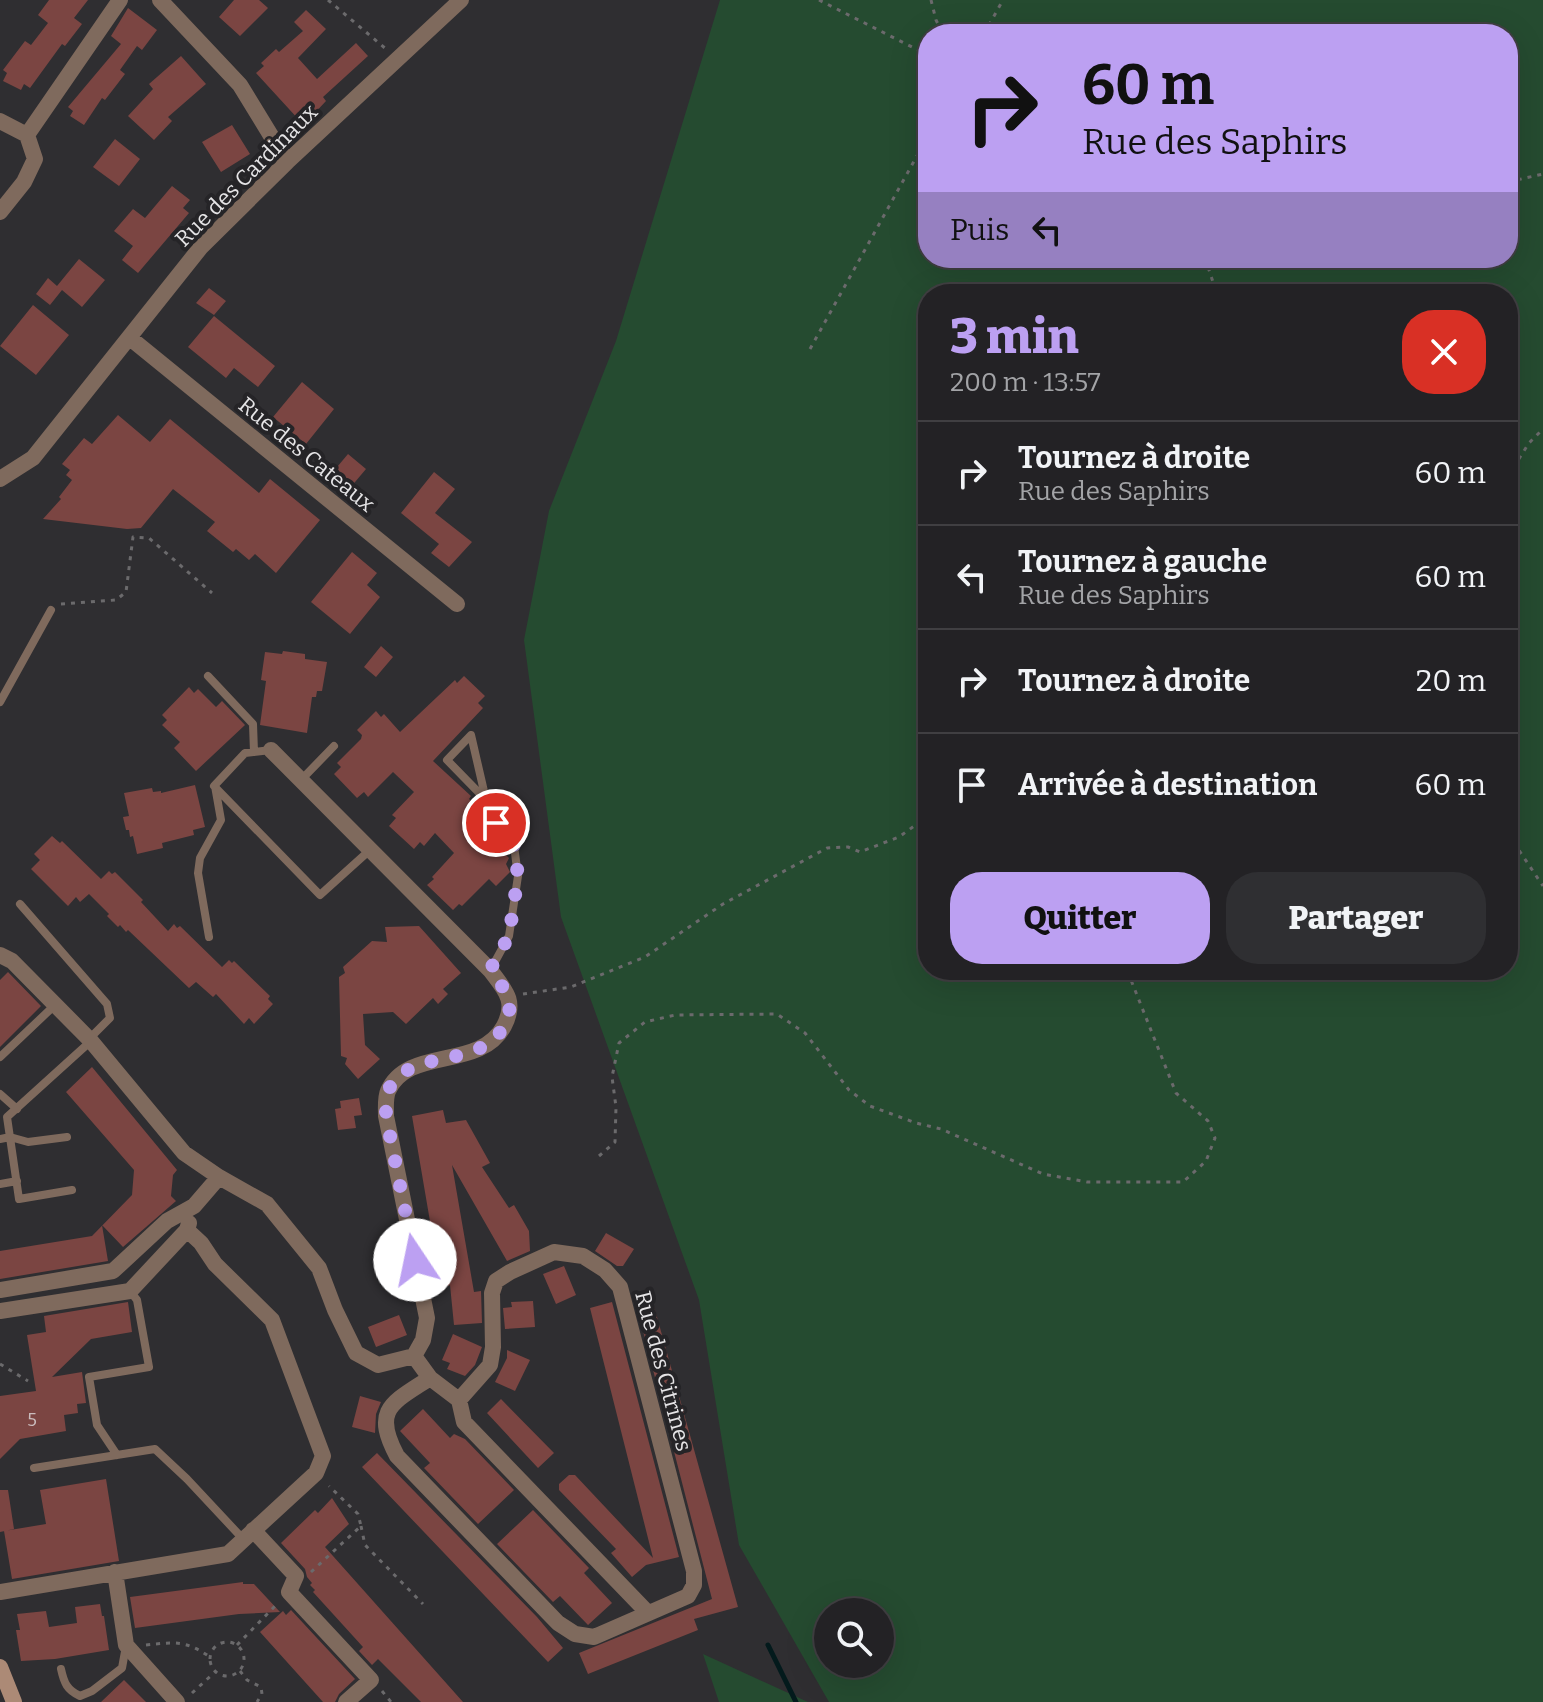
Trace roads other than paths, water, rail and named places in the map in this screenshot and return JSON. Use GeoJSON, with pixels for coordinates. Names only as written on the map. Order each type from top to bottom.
{"type":"FeatureCollection","features":[{"type":"Feature","properties":{"kind":"main road"},"geometry":{"type":"LineString","coordinates":[[0,1667],[14,1702]]}},
{"type":"Feature","properties":{"kind":"street"},"geometry":{"type":"LineString","coordinates":[[27,135],[120,0]]}},
{"type":"Feature","properties":{"kind":"street"},"geometry":{"type":"LineString","coordinates":[[160,0],[240,85],[287,162]]}},
{"type":"Feature","properties":{"kind":"street","name":"Rue des Cardinaux"},"geometry":{"type":"LineString","coordinates":[[0,488],[7,473],[33,458],[201,247],[461,0]]}},
{"type":"Feature","properties":{"kind":"street"},"geometry":{"type":"LineString","coordinates":[[0,121],[27,135],[35,159],[24,182],[0,212]]}},
{"type":"Feature","properties":{"kind":"street","name":"Rue des Cateaux"},"geometry":{"type":"LineString","coordinates":[[130,338],[457,604]]}},
{"type":"Feature","properties":{"kind":"street"},"geometry":{"type":"LineString","coordinates":[[0,955],[12,961],[90,1040],[184,1153],[267,1204],[319,1268],[356,1353],[378,1365],[414,1356],[423,1340],[427,1318],[386,1116],[387,1093],[397,1079],[414,1067],[476,1051],[497,1040],[509,1017],[510,996],[490,970],[302,779],[263,751]]}},
{"type":"Feature","properties":{"kind":"street"},"geometry":{"type":"LineString","coordinates":[[0,1290],[113,1271],[167,1221],[194,1206],[219,1177]]}},
{"type":"Feature","properties":{"kind":"street"},"geometry":{"type":"LineString","coordinates":[[0,1311],[130,1291],[187,1230],[194,1206]]}},
{"type":"Feature","properties":{"kind":"street"},"geometry":{"type":"LineString","coordinates":[[0,1592],[228,1554],[316,1473],[323,1456],[272,1320],[215,1264],[201,1243],[187,1230]]}},
{"type":"Feature","properties":{"kind":"street","name":"Rue des Citrines"},"geometry":{"type":"LineString","coordinates":[[430,1378],[391,1406],[384,1421],[386,1436],[397,1456],[558,1623],[575,1634],[594,1637],[688,1596],[694,1585],[694,1571],[620,1287],[605,1270],[583,1256],[554,1252],[496,1281],[492,1293],[493,1347],[490,1365],[459,1400]]}},
{"type":"Feature","properties":{"kind":"street"},"geometry":{"type":"LineString","coordinates":[[121,1266],[130,1291]]}},
{"type":"Feature","properties":{"kind":"street"},"geometry":{"type":"LineString","coordinates":[[414,1356],[430,1378],[459,1400],[464,1422],[647,1612]]}},
{"type":"Feature","properties":{"kind":"street"},"geometry":{"type":"LineString","coordinates":[[248,1535],[293,1584],[371,1680],[346,1702]]}},
{"type":"Feature","properties":{"kind":"street"},"geometry":{"type":"LineString","coordinates":[[115,1572],[126,1645],[180,1702]]}},
{"type":"Feature","properties":{"kind":"lane"},"geometry":{"type":"LineString","coordinates":[[0,702],[51,610]]}},
{"type":"Feature","properties":{"kind":"lane"},"geometry":{"type":"LineString","coordinates":[[208,676],[253,724],[263,751],[245,753],[214,786]]}},
{"type":"Feature","properties":{"kind":"lane"},"geometry":{"type":"LineString","coordinates":[[471,735],[477,761],[486,800],[447,760],[471,735]]}},
{"type":"Feature","properties":{"kind":"lane"},"geometry":{"type":"LineString","coordinates":[[302,779],[334,746]]}},
{"type":"Feature","properties":{"kind":"lane"},"geometry":{"type":"LineString","coordinates":[[214,786],[320,895],[370,850]]}},
{"type":"Feature","properties":{"kind":"lane"},"geometry":{"type":"LineString","coordinates":[[209,937],[198,873],[200,858],[218,831],[221,820],[214,786]]}},
{"type":"Feature","properties":{"kind":"lane"},"geometry":{"type":"LineString","coordinates":[[486,800],[478,808],[513,838],[518,876],[509,936],[490,970]]}},
{"type":"Feature","properties":{"kind":"lane"},"geometry":{"type":"LineString","coordinates":[[20,904],[107,1004],[110,1018],[7,1117],[19,1199],[72,1190]]}},
{"type":"Feature","properties":{"kind":"lane"},"geometry":{"type":"LineString","coordinates":[[0,1057],[55,1005]]}},
{"type":"Feature","properties":{"kind":"lane"},"geometry":{"type":"LineString","coordinates":[[0,1094],[17,1109]]}},
{"type":"Feature","properties":{"kind":"lane"},"geometry":{"type":"LineString","coordinates":[[0,1139],[10,1137],[28,1142],[67,1137]]}},
{"type":"Feature","properties":{"kind":"lane"},"geometry":{"type":"LineString","coordinates":[[0,1184],[17,1181]]}},
{"type":"Feature","properties":{"kind":"lane"},"geometry":{"type":"LineString","coordinates":[[117,1455],[97,1425],[89,1377],[149,1367],[137,1300],[130,1291]]}},
{"type":"Feature","properties":{"kind":"lane"},"geometry":{"type":"LineString","coordinates":[[34,1468],[155,1449],[248,1535]]}},
{"type":"Feature","properties":{"kind":"lane"},"geometry":{"type":"LineString","coordinates":[[61,1669],[70,1692],[80,1696],[92,1691],[122,1668],[126,1645]]}},
{"type":"Feature","properties":{"kind":"waterway"},"geometry":{"type":"LineString","coordinates":[[768,1645],[796,1702]]}}]}
